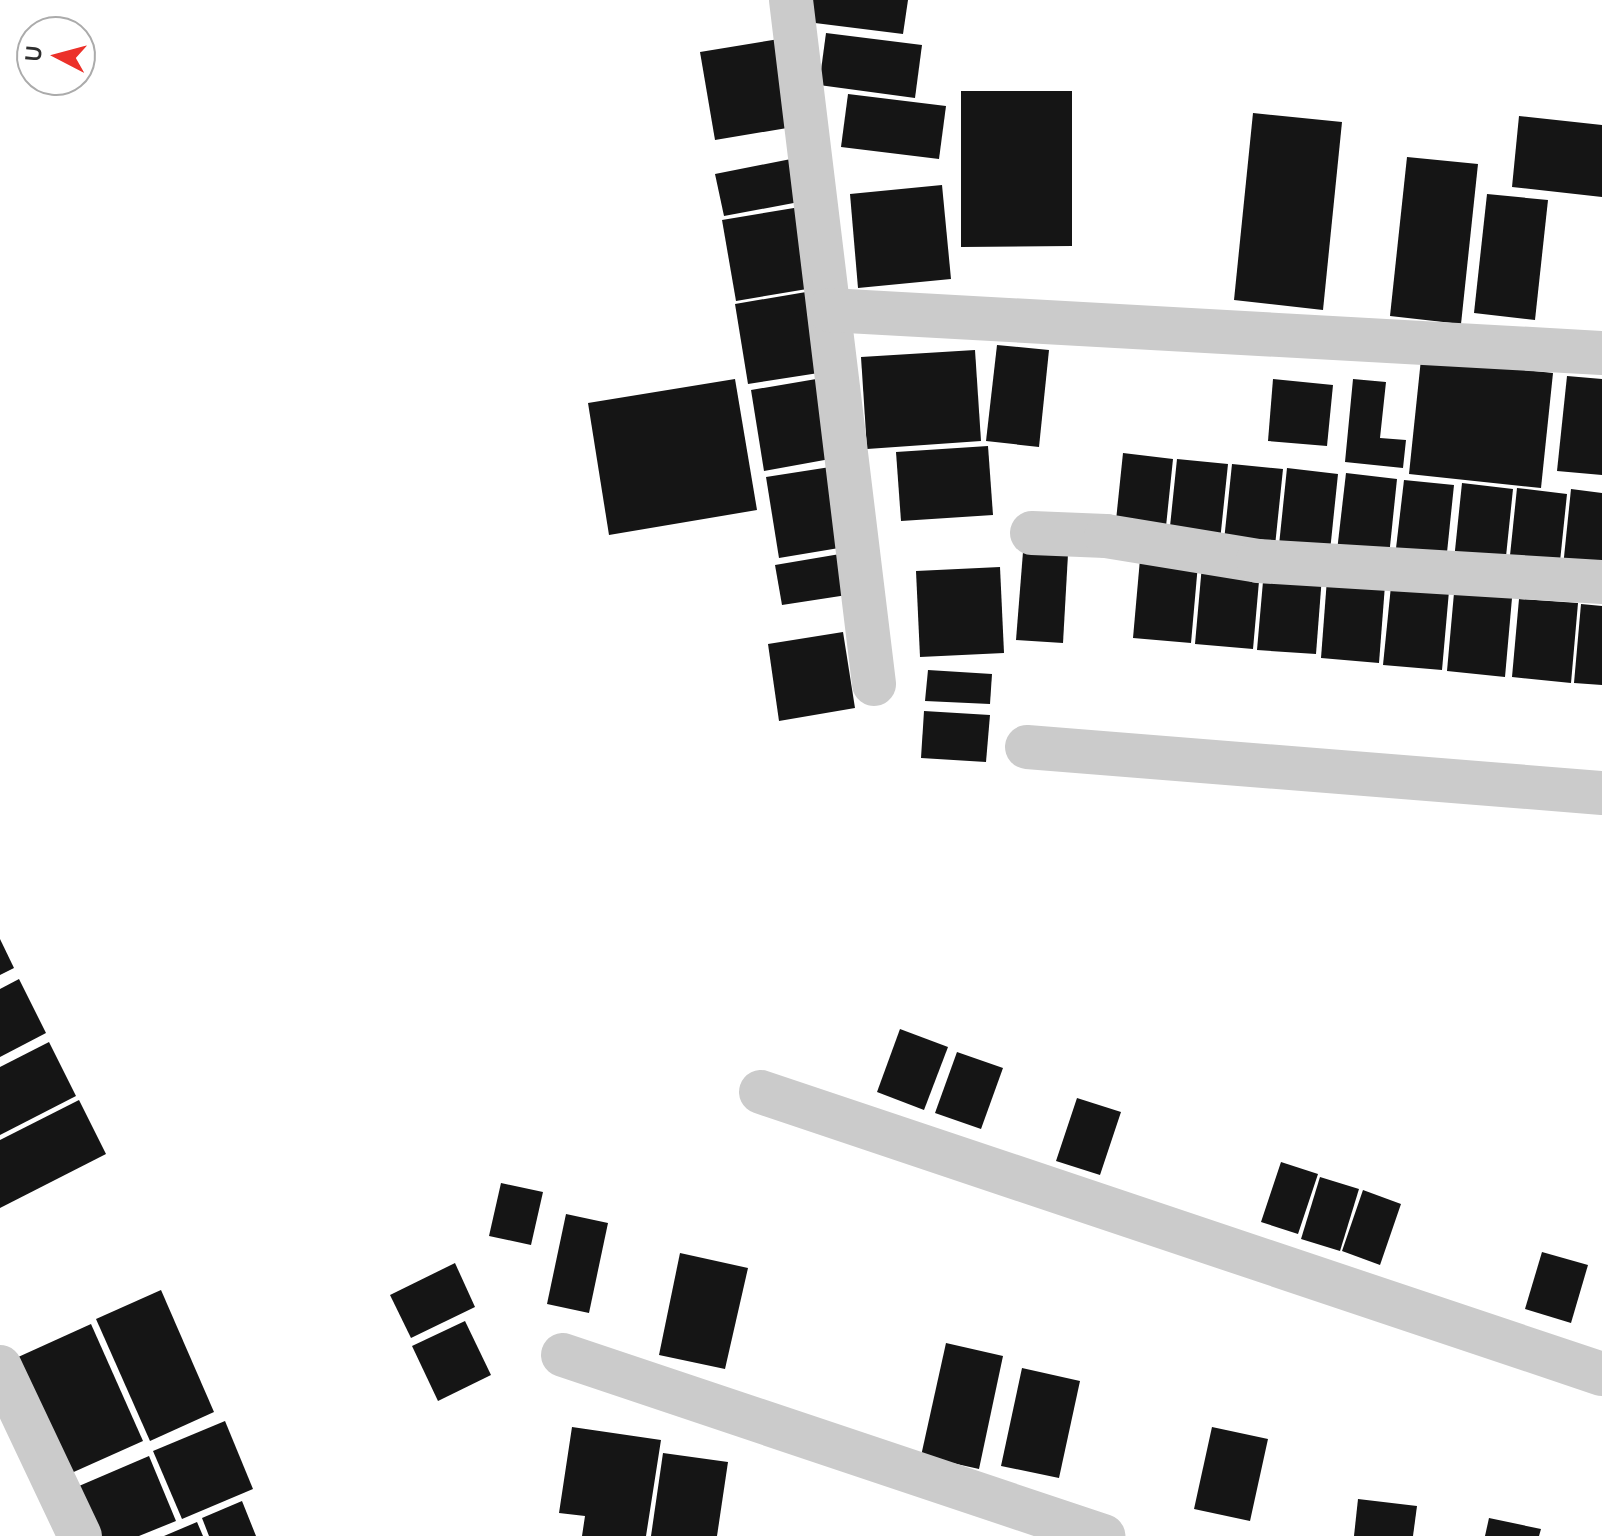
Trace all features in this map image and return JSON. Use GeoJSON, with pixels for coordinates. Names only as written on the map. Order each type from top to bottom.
{"type":"FeatureCollection","features":[{"type":"Feature","properties":{"kind":"street"},"geometry":{"type":"LineString","coordinates":[[791,0],[874,684]]}},
{"type":"Feature","properties":{"kind":"street"},"geometry":{"type":"LineString","coordinates":[[829,310],[1602,353]]}},
{"type":"Feature","properties":{"kind":"street"},"geometry":{"type":"LineString","coordinates":[[1032,533],[1106,536],[1258,561],[1602,582]]}},
{"type":"Feature","properties":{"kind":"street"},"geometry":{"type":"LineString","coordinates":[[1027,747],[1602,793]]}},
{"type":"Feature","properties":{"kind":"street"},"geometry":{"type":"LineString","coordinates":[[761,1092],[1602,1374]]}},
{"type":"Feature","properties":{"kind":"street"},"geometry":{"type":"LineString","coordinates":[[563,1355],[1103,1536]]}},
{"type":"Feature","properties":{"kind":"street"},"geometry":{"type":"LineString","coordinates":[[0,1367],[80,1536]]}},
{"type":"Feature","properties":{"kind":"building"},"geometry":{"type":"Polygon","coordinates":[[[810,0],[908,0],[903,34],[807,22],[810,0]]]}},
{"type":"Feature","properties":{"kind":"building"},"geometry":{"type":"Polygon","coordinates":[[[826,33],[922,45],[915,98],[819,85],[826,33]]]}},
{"type":"Feature","properties":{"kind":"building"},"geometry":{"type":"Polygon","coordinates":[[[779,39],[793,127],[715,140],[700,52],[779,39]]]}},
{"type":"Feature","properties":{"kind":"building"},"geometry":{"type":"Polygon","coordinates":[[[961,91],[1072,91],[1072,246],[961,247],[961,91]]]}},
{"type":"Feature","properties":{"kind":"building"},"geometry":{"type":"Polygon","coordinates":[[[848,94],[946,106],[939,159],[841,147],[848,94]]]}},
{"type":"Feature","properties":{"kind":"building"},"geometry":{"type":"Polygon","coordinates":[[[1253,113],[1342,122],[1323,310],[1234,300],[1253,113]]]}},
{"type":"Feature","properties":{"kind":"building"},"geometry":{"type":"Polygon","coordinates":[[[1519,116],[1602,125],[1602,197],[1512,187],[1519,116]]]}},
{"type":"Feature","properties":{"kind":"building"},"geometry":{"type":"Polygon","coordinates":[[[1407,157],[1478,164],[1461,324],[1390,316],[1407,157]]]}},
{"type":"Feature","properties":{"kind":"building"},"geometry":{"type":"Polygon","coordinates":[[[791,159],[799,202],[724,216],[715,174],[791,159]]]}},
{"type":"Feature","properties":{"kind":"building"},"geometry":{"type":"Polygon","coordinates":[[[942,185],[951,279],[858,288],[850,194],[942,185]]]}},
{"type":"Feature","properties":{"kind":"building"},"geometry":{"type":"Polygon","coordinates":[[[1487,194],[1548,200],[1535,320],[1474,313],[1487,194]]]}},
{"type":"Feature","properties":{"kind":"building"},"geometry":{"type":"Polygon","coordinates":[[[800,207],[813,288],[736,301],[722,220],[800,207]]]}},
{"type":"Feature","properties":{"kind":"building"},"geometry":{"type":"Polygon","coordinates":[[[812,291],[825,372],[748,384],[735,304],[812,291]]]}},
{"type":"Feature","properties":{"kind":"building"},"geometry":{"type":"Polygon","coordinates":[[[997,345],[1049,350],[1039,447],[986,441],[997,345]]]}},
{"type":"Feature","properties":{"kind":"building"},"geometry":{"type":"Polygon","coordinates":[[[975,350],[981,441],[867,449],[861,357],[975,350]]]}},
{"type":"Feature","properties":{"kind":"building"},"geometry":{"type":"Polygon","coordinates":[[[1421,359],[1553,373],[1541,488],[1409,474],[1421,359]]]}},
{"type":"Feature","properties":{"kind":"building"},"geometry":{"type":"Polygon","coordinates":[[[1567,376],[1602,379],[1602,475],[1557,471],[1567,376]]]}},
{"type":"Feature","properties":{"kind":"building"},"geometry":{"type":"Polygon","coordinates":[[[828,377],[841,457],[764,471],[751,390],[828,377]]]}},
{"type":"Feature","properties":{"kind":"building"},"geometry":{"type":"Polygon","coordinates":[[[735,379],[757,510],[609,535],[588,403],[735,379]]]}},
{"type":"Feature","properties":{"kind":"building"},"geometry":{"type":"Polygon","coordinates":[[[1273,379],[1333,385],[1327,446],[1268,441],[1273,379]]]}},
{"type":"Feature","properties":{"kind":"building"},"geometry":{"type":"Polygon","coordinates":[[[1353,379],[1386,382],[1380,438],[1406,440],[1403,468],[1345,462],[1353,379]]]}},
{"type":"Feature","properties":{"kind":"building"},"geometry":{"type":"Polygon","coordinates":[[[988,446],[993,515],[901,521],[896,452],[988,446]]]}},
{"type":"Feature","properties":{"kind":"building"},"geometry":{"type":"Polygon","coordinates":[[[1123,453],[1173,459],[1165,536],[1115,530],[1123,453]]]}},
{"type":"Feature","properties":{"kind":"building"},"geometry":{"type":"Polygon","coordinates":[[[1177,459],[1228,464],[1220,541],[1169,536],[1177,459]]]}},
{"type":"Feature","properties":{"kind":"building"},"geometry":{"type":"Polygon","coordinates":[[[1232,464],[1283,469],[1275,546],[1224,541],[1232,464]]]}},
{"type":"Feature","properties":{"kind":"building"},"geometry":{"type":"Polygon","coordinates":[[[843,465],[857,545],[779,558],[766,477],[843,465]]]}},
{"type":"Feature","properties":{"kind":"building"},"geometry":{"type":"Polygon","coordinates":[[[1287,468],[1338,474],[1330,551],[1279,545],[1287,468]]]}},
{"type":"Feature","properties":{"kind":"building"},"geometry":{"type":"Polygon","coordinates":[[[1346,473],[1397,479],[1389,556],[1337,551],[1346,473]]]}},
{"type":"Feature","properties":{"kind":"building"},"geometry":{"type":"Polygon","coordinates":[[[1404,480],[1454,485],[1446,562],[1395,557],[1404,480]]]}},
{"type":"Feature","properties":{"kind":"building"},"geometry":{"type":"Polygon","coordinates":[[[1462,483],[1513,489],[1505,566],[1454,560],[1462,483]]]}},
{"type":"Feature","properties":{"kind":"building"},"geometry":{"type":"Polygon","coordinates":[[[1517,488],[1567,494],[1559,571],[1509,565],[1517,488]]]}},
{"type":"Feature","properties":{"kind":"building"},"geometry":{"type":"Polygon","coordinates":[[[1571,489],[1602,493],[1602,571],[1563,567],[1571,489]]]}},
{"type":"Feature","properties":{"kind":"building"},"geometry":{"type":"Polygon","coordinates":[[[1023,552],[1068,554],[1063,643],[1016,640],[1023,552]]]}},
{"type":"Feature","properties":{"kind":"building"},"geometry":{"type":"Polygon","coordinates":[[[840,554],[847,595],[782,605],[775,565],[840,554]]]}},
{"type":"Feature","properties":{"kind":"building"},"geometry":{"type":"Polygon","coordinates":[[[1140,559],[1198,564],[1191,643],[1133,638],[1140,559]]]}},
{"type":"Feature","properties":{"kind":"building"},"geometry":{"type":"Polygon","coordinates":[[[1202,565],[1260,570],[1253,649],[1195,644],[1202,565]]]}},
{"type":"Feature","properties":{"kind":"building"},"geometry":{"type":"Polygon","coordinates":[[[1000,567],[1004,653],[920,657],[916,571],[1000,567]]]}},
{"type":"Feature","properties":{"kind":"building"},"geometry":{"type":"Polygon","coordinates":[[[1264,570],[1322,576],[1316,654],[1257,650],[1264,570]]]}},
{"type":"Feature","properties":{"kind":"building"},"geometry":{"type":"Polygon","coordinates":[[[1327,579],[1385,585],[1379,663],[1321,658],[1327,579]]]}},
{"type":"Feature","properties":{"kind":"building"},"geometry":{"type":"Polygon","coordinates":[[[1391,586],[1449,591],[1442,670],[1383,665],[1391,586]]]}},
{"type":"Feature","properties":{"kind":"building"},"geometry":{"type":"Polygon","coordinates":[[[1454,593],[1512,598],[1505,677],[1447,671],[1454,593]]]}},
{"type":"Feature","properties":{"kind":"building"},"geometry":{"type":"Polygon","coordinates":[[[1519,599],[1578,603],[1571,683],[1512,677],[1519,599]]]}},
{"type":"Feature","properties":{"kind":"building"},"geometry":{"type":"Polygon","coordinates":[[[1581,604],[1602,606],[1602,685],[1574,683],[1581,604]]]}},
{"type":"Feature","properties":{"kind":"building"},"geometry":{"type":"Polygon","coordinates":[[[843,632],[855,708],[779,721],[768,644],[843,632]]]}},
{"type":"Feature","properties":{"kind":"building"},"geometry":{"type":"Polygon","coordinates":[[[928,670],[992,674],[990,704],[925,701],[928,670]]]}},
{"type":"Feature","properties":{"kind":"building"},"geometry":{"type":"Polygon","coordinates":[[[924,711],[990,715],[986,762],[921,758],[924,711]]]}},
{"type":"Feature","properties":{"kind":"building"},"geometry":{"type":"Polygon","coordinates":[[[0,939],[14,968],[0,975],[0,939]]]}},
{"type":"Feature","properties":{"kind":"building"},"geometry":{"type":"Polygon","coordinates":[[[19,979],[46,1033],[0,1057],[0,989],[19,979]]]}},
{"type":"Feature","properties":{"kind":"building"},"geometry":{"type":"Polygon","coordinates":[[[900,1029],[948,1047],[924,1110],[877,1092],[900,1029]]]}},
{"type":"Feature","properties":{"kind":"building"},"geometry":{"type":"Polygon","coordinates":[[[49,1042],[76,1096],[0,1135],[0,1067],[49,1042]]]}},
{"type":"Feature","properties":{"kind":"building"},"geometry":{"type":"Polygon","coordinates":[[[957,1052],[1003,1068],[981,1129],[935,1113],[957,1052]]]}},
{"type":"Feature","properties":{"kind":"building"},"geometry":{"type":"Polygon","coordinates":[[[1077,1098],[1121,1112],[1100,1175],[1056,1161],[1077,1098]]]}},
{"type":"Feature","properties":{"kind":"building"},"geometry":{"type":"Polygon","coordinates":[[[79,1100],[106,1154],[0,1208],[0,1140],[79,1100]]]}},
{"type":"Feature","properties":{"kind":"building"},"geometry":{"type":"Polygon","coordinates":[[[1281,1162],[1318,1174],[1298,1234],[1261,1222],[1281,1162]]]}},
{"type":"Feature","properties":{"kind":"building"},"geometry":{"type":"Polygon","coordinates":[[[1320,1177],[1359,1189],[1340,1251],[1301,1239],[1320,1177]]]}},
{"type":"Feature","properties":{"kind":"building"},"geometry":{"type":"Polygon","coordinates":[[[501,1183],[543,1192],[531,1245],[489,1236],[501,1183]]]}},
{"type":"Feature","properties":{"kind":"building"},"geometry":{"type":"Polygon","coordinates":[[[1363,1190],[1401,1204],[1380,1265],[1342,1251],[1363,1190]]]}},
{"type":"Feature","properties":{"kind":"building"},"geometry":{"type":"Polygon","coordinates":[[[566,1214],[608,1223],[589,1313],[547,1304],[566,1214]]]}},
{"type":"Feature","properties":{"kind":"building"},"geometry":{"type":"Polygon","coordinates":[[[1542,1252],[1588,1265],[1571,1323],[1525,1309],[1542,1252]]]}},
{"type":"Feature","properties":{"kind":"building"},"geometry":{"type":"Polygon","coordinates":[[[680,1253],[748,1268],[725,1369],[659,1355],[680,1253]]]}},
{"type":"Feature","properties":{"kind":"building"},"geometry":{"type":"Polygon","coordinates":[[[455,1263],[475,1307],[411,1338],[390,1295],[455,1263]]]}},
{"type":"Feature","properties":{"kind":"building"},"geometry":{"type":"Polygon","coordinates":[[[161,1290],[214,1412],[150,1441],[96,1319],[161,1290]]]}},
{"type":"Feature","properties":{"kind":"building"},"geometry":{"type":"Polygon","coordinates":[[[465,1321],[491,1375],[438,1401],[412,1346],[465,1321]]]}},
{"type":"Feature","properties":{"kind":"building"},"geometry":{"type":"Polygon","coordinates":[[[91,1324],[143,1441],[67,1475],[16,1358],[91,1324]]]}},
{"type":"Feature","properties":{"kind":"building"},"geometry":{"type":"Polygon","coordinates":[[[946,1343],[1003,1356],[979,1469],[921,1456],[946,1343]]]}},
{"type":"Feature","properties":{"kind":"building"},"geometry":{"type":"Polygon","coordinates":[[[1022,1368],[1080,1381],[1059,1478],[1001,1466],[1022,1368]]]}},
{"type":"Feature","properties":{"kind":"building"},"geometry":{"type":"Polygon","coordinates":[[[225,1421],[253,1489],[182,1519],[153,1451],[225,1421]]]}},
{"type":"Feature","properties":{"kind":"building"},"geometry":{"type":"Polygon","coordinates":[[[572,1427],[661,1440],[646,1536],[582,1536],[585,1516],[559,1513],[572,1427]]]}},
{"type":"Feature","properties":{"kind":"building"},"geometry":{"type":"Polygon","coordinates":[[[1212,1427],[1268,1439],[1250,1521],[1194,1509],[1212,1427]]]}},
{"type":"Feature","properties":{"kind":"building"},"geometry":{"type":"Polygon","coordinates":[[[663,1453],[728,1462],[717,1536],[651,1536],[663,1453]]]}},
{"type":"Feature","properties":{"kind":"building"},"geometry":{"type":"Polygon","coordinates":[[[149,1456],[176,1521],[139,1536],[100,1536],[79,1486],[149,1456]]]}},
{"type":"Feature","properties":{"kind":"building"},"geometry":{"type":"Polygon","coordinates":[[[1358,1499],[1417,1506],[1413,1536],[1354,1536],[1358,1499]]]}},
{"type":"Feature","properties":{"kind":"building"},"geometry":{"type":"Polygon","coordinates":[[[242,1501],[256,1536],[209,1536],[202,1518],[242,1501]]]}},
{"type":"Feature","properties":{"kind":"building"},"geometry":{"type":"Polygon","coordinates":[[[1489,1518],[1541,1529],[1539,1536],[1485,1536],[1489,1518]]]}},
{"type":"Feature","properties":{"kind":"building"},"geometry":{"type":"Polygon","coordinates":[[[197,1522],[203,1536],[164,1536],[197,1522]]]}}]}
